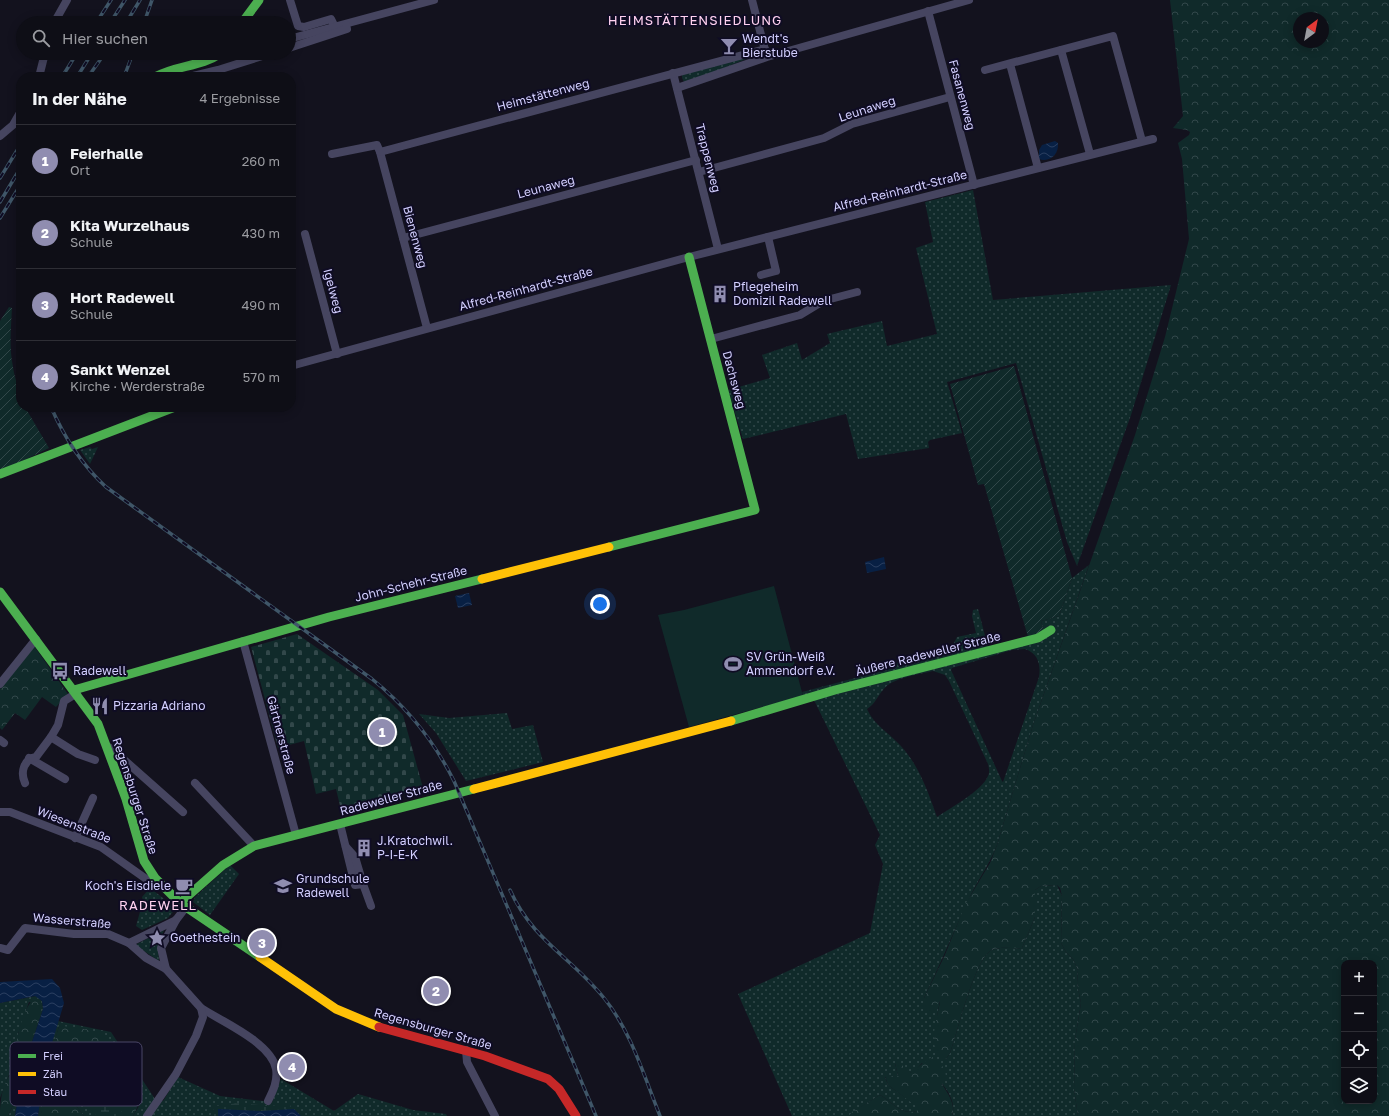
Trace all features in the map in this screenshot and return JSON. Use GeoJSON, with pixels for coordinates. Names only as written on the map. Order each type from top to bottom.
{"type":"FeatureCollection","features":[{"type":"Feature","properties":{"kind":"street"},"geometry":{"type":"LineString","coordinates":[[58,16],[67,0]]}},
{"type":"Feature","properties":{"kind":"street"},"geometry":{"type":"LineString","coordinates":[[247,16],[259,0]]}},
{"type":"Feature","properties":{"kind":"street"},"geometry":{"type":"LineString","coordinates":[[290,0],[295,16]]}},
{"type":"Feature","properties":{"kind":"street"},"geometry":{"type":"LineString","coordinates":[[296,37],[434,0]]}},
{"type":"Feature","properties":{"kind":"street"},"geometry":{"type":"LineString","coordinates":[[752,0],[766,53]]}},
{"type":"Feature","properties":{"kind":"street","name":"Heimstättenweg"},"geometry":{"type":"LineString","coordinates":[[380,152],[674,73],[766,53],[969,0]]}},
{"type":"Feature","properties":{"kind":"street","name":"Fasanenweg"},"geometry":{"type":"LineString","coordinates":[[928,11],[974,185]]}},
{"type":"Feature","properties":{"kind":"street"},"geometry":{"type":"LineString","coordinates":[[296,20],[298,26],[304,27],[330,19],[334,22],[335,27]]}},
{"type":"Feature","properties":{"kind":"street"},"geometry":{"type":"LineString","coordinates":[[296,46],[347,29],[346,24]]}},
{"type":"Feature","properties":{"kind":"street"},"geometry":{"type":"LineString","coordinates":[[985,70],[1113,36],[1142,141]]}},
{"type":"Feature","properties":{"kind":"street"},"geometry":{"type":"LineString","coordinates":[[1061,50],[1090,154]]}},
{"type":"Feature","properties":{"kind":"street","name":"Heimstättenweg"},"geometry":{"type":"LineString","coordinates":[[677,88],[766,53]]}},
{"type":"Feature","properties":{"kind":"street"},"geometry":{"type":"LineString","coordinates":[[40,72],[43,60]]}},
{"type":"Feature","properties":{"kind":"street"},"geometry":{"type":"LineString","coordinates":[[161,72],[206,60]]}},
{"type":"Feature","properties":{"kind":"street"},"geometry":{"type":"LineString","coordinates":[[209,72],[250,60]]}},
{"type":"Feature","properties":{"kind":"street"},"geometry":{"type":"LineString","coordinates":[[1010,64],[1038,168]]}},
{"type":"Feature","properties":{"kind":"street","name":"Trappenweg"},"geometry":{"type":"LineString","coordinates":[[674,73],[718,249]]}},
{"type":"Feature","properties":{"kind":"street","name":"Leunaweg"},"geometry":{"type":"LineString","coordinates":[[699,172],[824,138],[852,124],[950,97]]}},
{"type":"Feature","properties":{"kind":"street"},"geometry":{"type":"LineString","coordinates":[[0,136],[13,125],[16,120]]}},
{"type":"Feature","properties":{"kind":"street","name":"Alfred-Reinhardt-Straße"},"geometry":{"type":"LineString","coordinates":[[296,365],[718,249],[974,185],[1153,138]]}},
{"type":"Feature","properties":{"kind":"street"},"geometry":{"type":"LineString","coordinates":[[332,154],[377,145],[380,152]]}},
{"type":"Feature","properties":{"kind":"street","name":"Bienenweg"},"geometry":{"type":"LineString","coordinates":[[380,152],[427,328]]}},
{"type":"Feature","properties":{"kind":"street","name":"Leunaweg"},"geometry":{"type":"LineString","coordinates":[[403,238],[696,160]]}},
{"type":"Feature","properties":{"kind":"street","name":"Igelweg"},"geometry":{"type":"LineString","coordinates":[[305,234],[337,354]]}},
{"type":"Feature","properties":{"kind":"street"},"geometry":{"type":"LineString","coordinates":[[761,275],[776,271],[768,237]]}},
{"type":"Feature","properties":{"kind":"street","name":"Dachsweg"},"geometry":{"type":"LineString","coordinates":[[689,257],[756,510]]}},
{"type":"Feature","properties":{"kind":"street"},"geometry":{"type":"LineString","coordinates":[[711,339],[800,315],[823,301],[857,292]]}},
{"type":"Feature","properties":{"kind":"street"},"geometry":{"type":"LineString","coordinates":[[0,474],[162,412]]}},
{"type":"Feature","properties":{"kind":"street","name":"John-Schehr-Straße"},"geometry":{"type":"LineString","coordinates":[[76,692],[243,641],[329,617],[756,510]]}},
{"type":"Feature","properties":{"kind":"street","name":"Regensburger Straße"},"geometry":{"type":"LineString","coordinates":[[0,592],[76,692],[98,724],[126,799],[144,861],[155,878],[183,905],[336,1009],[352,1017],[398,1033],[466,1050],[506,1062],[548,1079],[559,1089],[576,1116]]}},
{"type":"Feature","properties":{"kind":"street","name":"Äußere Radeweller Straße"},"geometry":{"type":"LineString","coordinates":[[625,749],[835,690],[1038,638],[1051,630]]}},
{"type":"Feature","properties":{"kind":"street"},"geometry":{"type":"LineString","coordinates":[[0,684],[36,639]]}},
{"type":"Feature","properties":{"kind":"street","name":"Gärtnerstraße"},"geometry":{"type":"LineString","coordinates":[[243,641],[296,834]]}},
{"type":"Feature","properties":{"kind":"street"},"geometry":{"type":"LineString","coordinates":[[25,783],[22,777],[25,763],[29,758],[36,756],[52,737],[61,715],[61,708],[64,701],[76,692]]}},
{"type":"Feature","properties":{"kind":"street"},"geometry":{"type":"LineString","coordinates":[[52,737],[78,754],[95,760]]}},
{"type":"Feature","properties":{"kind":"street"},"geometry":{"type":"LineString","coordinates":[[107,746],[183,812]]}},
{"type":"Feature","properties":{"kind":"street","name":"Radeweller Straße"},"geometry":{"type":"LineString","coordinates":[[183,905],[223,865],[254,846],[625,749]]}},
{"type":"Feature","properties":{"kind":"street"},"geometry":{"type":"LineString","coordinates":[[29,758],[65,779]]}},
{"type":"Feature","properties":{"kind":"street"},"geometry":{"type":"LineString","coordinates":[[195,783],[254,846]]}},
{"type":"Feature","properties":{"kind":"street"},"geometry":{"type":"LineString","coordinates":[[75,838],[93,798]]}},
{"type":"Feature","properties":{"kind":"street","name":"Wiesenstraße"},"geometry":{"type":"LineString","coordinates":[[0,812],[10,812],[101,847],[149,882],[155,878]]}},
{"type":"Feature","properties":{"kind":"street"},"geometry":{"type":"LineString","coordinates":[[340,824],[355,885],[362,884],[371,906]]}},
{"type":"Feature","properties":{"kind":"street"},"geometry":{"type":"LineString","coordinates":[[166,969],[162,948],[183,905]]}},
{"type":"Feature","properties":{"kind":"street"},"geometry":{"type":"LineString","coordinates":[[176,920],[129,943],[146,958],[166,969],[201,1008],[255,1040],[271,1056],[276,1068],[276,1082],[268,1102]]}},
{"type":"Feature","properties":{"kind":"street","name":"Wasserstraße"},"geometry":{"type":"LineString","coordinates":[[0,948],[8,950],[25,928],[74,934],[108,934],[129,943]]}},
{"type":"Feature","properties":{"kind":"street"},"geometry":{"type":"LineString","coordinates":[[148,1114],[170,1084],[196,1036],[202,1023],[201,1008]]}},
{"type":"Feature","properties":{"kind":"street"},"geometry":{"type":"LineString","coordinates":[[466,1050],[466,1062],[495,1116]]}},
{"type":"Feature","properties":{"kind":"green space"},"geometry":{"type":"Polygon","coordinates":[[[1170,0],[1389,0],[1389,1116],[1078,1116],[1074,1089],[1075,1040],[1081,1003],[1077,983],[1078,970],[1073,959],[1066,952],[1061,943],[1062,896],[1060,888],[1057,885],[1041,886],[1035,890],[1035,917],[1022,948],[992,950],[979,966],[967,997],[950,1053],[946,1059],[939,1055],[934,1042],[935,1025],[940,1001],[931,1012],[923,1009],[924,998],[944,957],[966,903],[990,863],[997,845],[1033,725],[1135,435],[1165,337],[1189,239],[1182,159],[1178,143],[1189,135],[1190,132],[1187,130],[1173,128],[1183,116],[1170,0]]]}},
{"type":"Feature","properties":{"kind":"green space"},"geometry":{"type":"Polygon","coordinates":[[[759,54],[689,82],[684,82],[682,78],[682,74],[759,54]]]}},
{"type":"Feature","properties":{"kind":"green space"},"geometry":{"type":"Polygon","coordinates":[[[973,190],[993,300],[1171,285],[1131,415],[1077,566],[1067,542],[1016,363],[947,382],[962,433],[930,440],[928,442],[929,448],[858,459],[846,414],[743,439],[728,390],[770,378],[762,355],[797,343],[802,360],[830,343],[827,334],[882,321],[887,346],[937,334],[916,248],[933,242],[925,202],[973,190]]]}},
{"type":"Feature","properties":{"kind":"green space"},"geometry":{"type":"Polygon","coordinates":[[[9,307],[12,308],[11,352],[16,380],[16,412],[28,412],[49,448],[0,472],[0,321],[9,307]]]}},
{"type":"Feature","properties":{"kind":"green space"},"geometry":{"type":"Polygon","coordinates":[[[1014,366],[1072,578],[1059,616],[1041,621],[1044,632],[1028,637],[984,484],[978,485],[950,384],[1014,366]]]}},
{"type":"Feature","properties":{"kind":"green space"},"geometry":{"type":"Polygon","coordinates":[[[90,447],[92,449],[98,447],[90,464],[80,450],[90,447]]]}},
{"type":"Feature","properties":{"kind":"green space"},"geometry":{"type":"Polygon","coordinates":[[[1089,565],[1033,725],[997,845],[970,897],[924,998],[940,1000],[937,1017],[946,1059],[950,1053],[967,997],[979,966],[992,950],[1022,948],[1035,917],[1035,890],[1041,886],[1057,885],[1062,896],[1061,943],[1066,952],[1073,959],[1078,970],[1077,983],[1081,1003],[1075,1040],[1074,1089],[1078,1116],[952,1116],[952,1101],[949,1094],[939,1080],[922,1063],[914,1072],[911,1073],[895,1063],[898,1076],[885,1077],[888,1085],[917,1106],[917,1111],[911,1112],[901,1110],[880,1095],[849,1116],[792,1116],[738,994],[870,933],[883,864],[875,845],[880,835],[813,698],[804,700],[802,692],[893,668],[892,664],[951,649],[957,637],[976,633],[972,616],[973,610],[978,609],[988,647],[1044,632],[1041,621],[1059,616],[1072,578],[1089,565]],[[1025,649],[1012,650],[952,668],[951,670],[1003,782],[1039,677],[1039,664],[1036,656],[1025,649]],[[933,671],[906,677],[893,682],[883,690],[874,703],[867,709],[874,720],[900,745],[913,761],[937,817],[973,793],[985,782],[989,770],[988,764],[949,681],[945,675],[933,671]]]}},
{"type":"Feature","properties":{"kind":"green space","name":"SV Grün-Weiß Ammendorf e.V."},"geometry":{"type":"Polygon","coordinates":[[[774,586],[803,696],[689,727],[658,615],[684,610],[774,586]]]}},
{"type":"Feature","properties":{"kind":"green space"},"geometry":{"type":"Polygon","coordinates":[[[297,634],[378,690],[403,715],[423,788],[342,814],[336,789],[316,794],[304,741],[278,748],[251,647],[297,634]]]}},
{"type":"Feature","properties":{"kind":"green space"},"geometry":{"type":"Polygon","coordinates":[[[34,646],[68,694],[56,707],[42,697],[25,720],[15,713],[2,730],[0,728],[0,689],[34,646]]]}},
{"type":"Feature","properties":{"kind":"green space"},"geometry":{"type":"Polygon","coordinates":[[[507,713],[512,729],[533,725],[543,762],[466,781],[436,733],[419,714],[449,718],[507,713]]]}},
{"type":"Feature","properties":{"kind":"green space"},"geometry":{"type":"Polygon","coordinates":[[[230,865],[239,874],[210,915],[193,902],[195,897],[230,865]]]}},
{"type":"Feature","properties":{"kind":"green space"},"geometry":{"type":"Polygon","coordinates":[[[150,888],[176,908],[168,918],[142,930],[136,926],[143,901],[142,897],[150,888]]]}},
{"type":"Feature","properties":{"kind":"green space"},"geometry":{"type":"Polygon","coordinates":[[[164,930],[158,947],[159,961],[135,945],[164,930]]]}},
{"type":"Feature","properties":{"kind":"green space"},"geometry":{"type":"Polygon","coordinates":[[[36,996],[42,1001],[43,1009],[32,1042],[29,1042],[40,1005],[29,1002],[18,1034],[19,1042],[10,1042],[10,1075],[0,1098],[0,1003],[36,996]]]}},
{"type":"Feature","properties":{"kind":"green space"},"geometry":{"type":"Polygon","coordinates":[[[34,999],[40,1004],[39,1016],[34,1033],[31,1042],[17,1042],[23,1017],[30,1003],[34,999]]]}},
{"type":"Feature","properties":{"kind":"green space"},"geometry":{"type":"Polygon","coordinates":[[[58,1021],[111,1032],[118,1042],[102,1042],[87,1031],[59,1026],[55,1042],[52,1042],[58,1021]]]}},
{"type":"Feature","properties":{"kind":"green space"},"geometry":{"type":"Polygon","coordinates":[[[59,1026],[89,1030],[105,1036],[110,1042],[54,1042],[59,1026]]]}},
{"type":"Feature","properties":{"kind":"green space"},"geometry":{"type":"Polygon","coordinates":[[[933,1057],[945,1069],[946,1078],[942,1084],[952,1103],[952,1116],[849,1116],[852,1112],[880,1095],[901,1110],[911,1112],[917,1111],[916,1106],[888,1085],[885,1076],[898,1076],[895,1063],[900,1063],[911,1073],[928,1059],[933,1057]]]}},
{"type":"Feature","properties":{"kind":"green space"},"geometry":{"type":"Polygon","coordinates":[[[10,1075],[10,1106],[13,1106],[8,1116],[0,1116],[1,1098],[10,1075]]]}},
{"type":"Feature","properties":{"kind":"green space"},"geometry":{"type":"Polygon","coordinates":[[[178,1077],[220,1096],[272,1102],[281,1079],[334,1111],[358,1094],[413,1110],[446,1114],[447,1116],[133,1116],[139,1106],[142,1106],[142,1079],[155,1099],[163,1101],[178,1077]]]}},
{"type":"Feature","properties":{"kind":"green space"},"geometry":{"type":"Polygon","coordinates":[[[239,1103],[267,1106],[291,1104],[290,1109],[260,1111],[218,1109],[218,1116],[210,1116],[215,1106],[239,1103]]]}},
{"type":"Feature","properties":{"kind":"green space"},"geometry":{"type":"Polygon","coordinates":[[[13,1106],[17,1106],[15,1116],[8,1116],[13,1106]]]}},
{"type":"Feature","properties":{"kind":"green space"},"geometry":{"type":"Polygon","coordinates":[[[39,1106],[43,1106],[41,1116],[38,1116],[39,1106]]]}},
{"type":"Feature","properties":{"kind":"green space"},"geometry":{"type":"Polygon","coordinates":[[[42,1106],[76,1106],[84,1116],[41,1116],[42,1106]]]}},
{"type":"Feature","properties":{"kind":"green space"},"geometry":{"type":"Polygon","coordinates":[[[76,1106],[119,1106],[119,1116],[84,1116],[76,1106]]]}},
{"type":"Feature","properties":{"kind":"green space"},"geometry":{"type":"Polygon","coordinates":[[[87,1106],[117,1106],[125,1116],[98,1116],[88,1109],[87,1106]]]}},
{"type":"Feature","properties":{"kind":"green space"},"geometry":{"type":"Polygon","coordinates":[[[119,1106],[138,1106],[133,1116],[119,1116],[119,1106]]]}},
{"type":"Feature","properties":{"kind":"water"},"geometry":{"type":"Polygon","coordinates":[[[1055,141],[1058,143],[1058,147],[1053,157],[1047,160],[1039,159],[1039,150],[1042,145],[1055,141]]]}},
{"type":"Feature","properties":{"kind":"water"},"geometry":{"type":"Polygon","coordinates":[[[884,557],[886,569],[867,573],[865,562],[884,557]]]}},
{"type":"Feature","properties":{"kind":"water"},"geometry":{"type":"Polygon","coordinates":[[[469,593],[472,605],[458,608],[455,596],[469,593]]]}},
{"type":"Feature","properties":{"kind":"water"},"geometry":{"type":"Polygon","coordinates":[[[52,979],[60,988],[64,1003],[52,1042],[32,1042],[43,1009],[42,1001],[35,996],[0,1003],[0,982],[52,979]]]}},
{"type":"Feature","properties":{"kind":"water"},"geometry":{"type":"Polygon","coordinates":[[[17,1106],[39,1106],[38,1116],[15,1116],[17,1106]]]}},
{"type":"Feature","properties":{"kind":"water"},"geometry":{"type":"Polygon","coordinates":[[[218,1109],[260,1111],[294,1109],[301,1116],[218,1116],[218,1109]]]}},
{"type":"Feature","properties":{"kind":"railway"},"geometry":{"type":"LineString","coordinates":[[101,16],[111,0]]}},
{"type":"Feature","properties":{"kind":"railway"},"geometry":{"type":"LineString","coordinates":[[115,16],[125,0]]}},
{"type":"Feature","properties":{"kind":"railway"},"geometry":{"type":"LineString","coordinates":[[130,16],[140,0]]}},
{"type":"Feature","properties":{"kind":"railway"},"geometry":{"type":"LineString","coordinates":[[146,16],[152,0]]}},
{"type":"Feature","properties":{"kind":"railway"},"geometry":{"type":"LineString","coordinates":[[65,72],[73,60]]}},
{"type":"Feature","properties":{"kind":"railway"},"geometry":{"type":"LineString","coordinates":[[80,72],[88,60]]}},
{"type":"Feature","properties":{"kind":"railway"},"geometry":{"type":"LineString","coordinates":[[92,72],[100,60]]}},
{"type":"Feature","properties":{"kind":"railway"},"geometry":{"type":"LineString","coordinates":[[126,72],[130,60]]}},
{"type":"Feature","properties":{"kind":"railway"},"geometry":{"type":"LineString","coordinates":[[0,178],[16,152]]}},
{"type":"Feature","properties":{"kind":"railway"},"geometry":{"type":"LineString","coordinates":[[0,202],[16,175]]}},
{"type":"Feature","properties":{"kind":"railway"},"geometry":{"type":"LineString","coordinates":[[0,218],[16,192]]}},
{"type":"Feature","properties":{"kind":"railway"},"geometry":{"type":"LineString","coordinates":[[54,412],[74,450],[81,460],[106,487],[372,679],[397,701],[419,726],[438,752],[454,781],[596,1116]]}},
{"type":"Feature","properties":{"kind":"railway"},"geometry":{"type":"LineString","coordinates":[[510,890],[519,908],[541,936],[579,971],[614,1011],[636,1054],[660,1116]]}},
{"type":"Feature","properties":{"kind":"traffic: fast"},"geometry":{"type":"LineString","coordinates":[[247,16],[259,0]]}},
{"type":"Feature","properties":{"kind":"traffic: fast"},"geometry":{"type":"LineString","coordinates":[[166,72],[208,60]]}},
{"type":"Feature","properties":{"kind":"traffic: fast"},"geometry":{"type":"LineString","coordinates":[[609,547],[755,510],[689,257]]}},
{"type":"Feature","properties":{"kind":"traffic: fast"},"geometry":{"type":"LineString","coordinates":[[0,474],[162,412]]}},
{"type":"Feature","properties":{"kind":"traffic: fast"},"geometry":{"type":"LineString","coordinates":[[74,690],[329,617],[482,579]]}},
{"type":"Feature","properties":{"kind":"traffic: fast"},"geometry":{"type":"LineString","coordinates":[[0,592],[98,724],[126,799],[144,861],[155,878],[180,903],[260,957]]}},
{"type":"Feature","properties":{"kind":"traffic: fast"},"geometry":{"type":"LineString","coordinates":[[731,721],[835,690],[1038,638],[1051,630]]}},
{"type":"Feature","properties":{"kind":"traffic: fast"},"geometry":{"type":"LineString","coordinates":[[180,903],[223,865],[254,846],[474,789]]}},
{"type":"Feature","properties":{"kind":"traffic: slow"},"geometry":{"type":"LineString","coordinates":[[482,579],[609,547]]}},
{"type":"Feature","properties":{"kind":"traffic: slow"},"geometry":{"type":"LineString","coordinates":[[474,789],[731,721]]}},
{"type":"Feature","properties":{"kind":"traffic: slow"},"geometry":{"type":"LineString","coordinates":[[260,957],[336,1009],[379,1027]]}},
{"type":"Feature","properties":{"kind":"traffic: jam"},"geometry":{"type":"LineString","coordinates":[[379,1027],[485,1056],[548,1079],[559,1089],[576,1116]]}},
{"type":"Feature","properties":{"kind":"place","name":"Wendt's Bierstube"},"geometry":{"type":"Point","coordinates":[729,46]}},
{"type":"Feature","properties":{"kind":"place","name":"Pflegeheim Domizil Radewell"},"geometry":{"type":"Point","coordinates":[720,294]}},
{"type":"Feature","properties":{"kind":"place","name":"SV Grün-Weiß Ammendorf e.V."},"geometry":{"type":"Point","coordinates":[733,664]}},
{"type":"Feature","properties":{"kind":"place","name":"Radewell"},"geometry":{"type":"Point","coordinates":[60,671]}},
{"type":"Feature","properties":{"kind":"place","name":"Pizzaria Adriano"},"geometry":{"type":"Point","coordinates":[100,706]}},
{"type":"Feature","properties":{"kind":"place","name":"Feierhalle"},"geometry":{"type":"Point","coordinates":[382,732]}},
{"type":"Feature","properties":{"kind":"place","name":"J.Kratochwil. P-I-E-K"},"geometry":{"type":"Point","coordinates":[364,848]}},
{"type":"Feature","properties":{"kind":"place","name":"Koch's Eisdiele"},"geometry":{"type":"Point","coordinates":[184,886]}},
{"type":"Feature","properties":{"kind":"place","name":"Grundschule Radewell"},"geometry":{"type":"Point","coordinates":[283,886]}},
{"type":"Feature","properties":{"kind":"place","name":"Goethestein"},"geometry":{"type":"Point","coordinates":[157,938]}},
{"type":"Feature","properties":{"kind":"place","name":"Hort Radewell"},"geometry":{"type":"Point","coordinates":[262,943]}},
{"type":"Feature","properties":{"kind":"place","name":"Kita Wurzelhaus"},"geometry":{"type":"Point","coordinates":[436,991]}},
{"type":"Feature","properties":{"kind":"place","name":"Sankt Wenzel"},"geometry":{"type":"Point","coordinates":[292,1067]}},
{"type":"Feature","properties":{"kind":"district","name":"HEIMSTÄTTENSIEDLUNG"},"geometry":{"type":"Point","coordinates":[695,20]}},
{"type":"Feature","properties":{"kind":"district","name":"RADEWELL"},"geometry":{"type":"Point","coordinates":[158,905]}}]}
